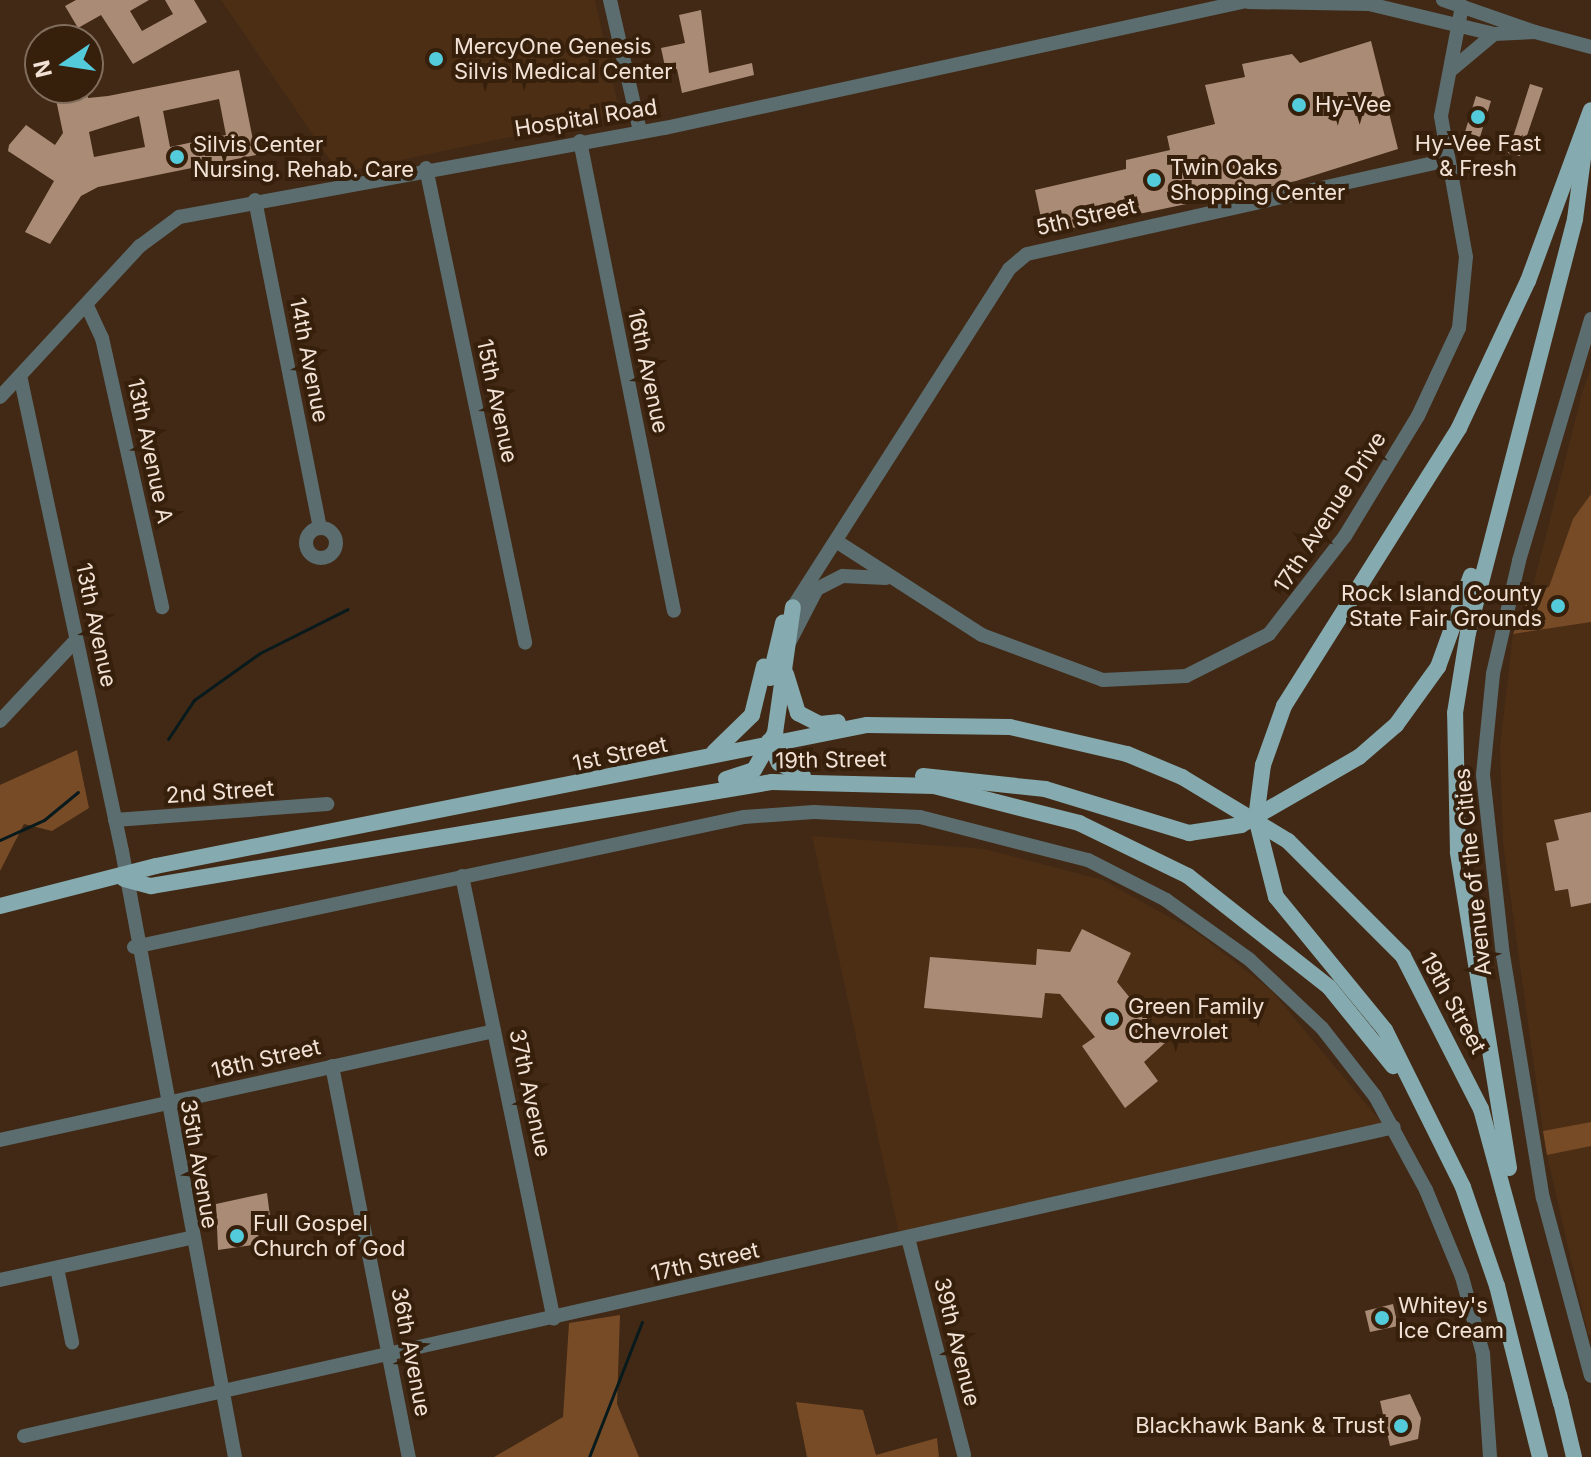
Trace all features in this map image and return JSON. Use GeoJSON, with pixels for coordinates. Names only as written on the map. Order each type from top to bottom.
{"type":"FeatureCollection","features":[{"type":"Feature","properties":{"kind":"main road","name":"Avenue of the Cities"},"geometry":{"type":"LineString","coordinates":[[1574,1457],[1505,1150],[1454,810],[1459,680],[1575,219],[1589,116]]}},
{"type":"Feature","properties":{"kind":"main road","name":"Avenue of the Cities"},"geometry":{"type":"LineString","coordinates":[[1540,1457],[1480,1229],[1385,1030],[1276,897],[1256,818],[1263,765],[1284,706],[1459,428],[1528,281],[1589,116]]}},
{"type":"Feature","properties":{"kind":"main road","name":"Avenue of the Cities"},"geometry":{"type":"LineString","coordinates":[[854,779],[940,776],[1015,783],[1189,833],[1256,818],[1359,757],[1424,690],[1455,628],[1514,453]]}},
{"type":"Feature","properties":{"kind":"main road"},"geometry":{"type":"LineString","coordinates":[[554,823],[746,774],[770,745],[791,610]]}},
{"type":"Feature","properties":{"kind":"main road"},"geometry":{"type":"LineString","coordinates":[[791,610],[772,651],[770,745],[784,768],[812,779]]}},
{"type":"Feature","properties":{"kind":"main road"},"geometry":{"type":"LineString","coordinates":[[702,759],[748,722],[760,698],[769,632],[791,610]]}},
{"type":"Feature","properties":{"kind":"main road"},"geometry":{"type":"LineString","coordinates":[[784,650],[794,707],[813,722],[973,715],[1041,726],[1068,738]]}},
{"type":"Feature","properties":{"kind":"main road","name":"1st Street"},"geometry":{"type":"LineString","coordinates":[[124,879],[156,866],[770,745],[907,722],[1068,738],[1127,754]]}},
{"type":"Feature","properties":{"kind":"main road","name":"19th Street"},"geometry":{"type":"LineString","coordinates":[[1127,754],[1256,818],[1370,918],[1403,956],[1453,1043],[1496,1156],[1561,1403]]}},
{"type":"Feature","properties":{"kind":"main road","name":"19th Street"},"geometry":{"type":"LineString","coordinates":[[124,879],[151,886],[554,823],[719,789],[812,779],[854,779],[934,786],[1038,808],[1188,876],[1329,987],[1427,1117]]}},
{"type":"Feature","properties":{"kind":"main road"},"geometry":{"type":"LineString","coordinates":[[0,906],[124,879]]}},
{"type":"Feature","properties":{"kind":"main road"},"geometry":{"type":"LineString","coordinates":[[1502,1307],[1531,1457]]}},
{"type":"Feature","properties":{"kind":"street"},"geometry":{"type":"LineString","coordinates":[[610,0],[640,131]]}},
{"type":"Feature","properties":{"kind":"street","name":"Hospital Road"},"geometry":{"type":"LineString","coordinates":[[1443,0],[1535,32],[1591,47]]}},
{"type":"Feature","properties":{"kind":"street","name":"Hospital Road"},"geometry":{"type":"LineString","coordinates":[[0,397],[21,380],[160,226],[255,200],[640,131],[1250,1],[1360,3],[1494,34],[1535,32]]}},
{"type":"Feature","properties":{"kind":"street","name":"17th Avenue Drive"},"geometry":{"type":"LineString","coordinates":[[836,541],[893,580],[1007,648],[1103,680],[1186,676],[1269,634],[1345,536],[1418,416],[1459,328],[1466,257],[1446,160],[1441,116],[1462,6]]}},
{"type":"Feature","properties":{"kind":"street"},"geometry":{"type":"LineString","coordinates":[[1448,74],[1494,34]]}},
{"type":"Feature","properties":{"kind":"street","name":"16th Avenue"},"geometry":{"type":"LineString","coordinates":[[580,141],[674,611]]}},
{"type":"Feature","properties":{"kind":"street","name":"5th Street"},"geometry":{"type":"LineString","coordinates":[[836,541],[1009,269],[1027,254],[1446,160]]}},
{"type":"Feature","properties":{"kind":"street","name":"15th Avenue"},"geometry":{"type":"LineString","coordinates":[[426,168],[525,643]]}},
{"type":"Feature","properties":{"kind":"street","name":"14th Avenue"},"geometry":{"type":"LineString","coordinates":[[255,200],[320,528]]}},
{"type":"Feature","properties":{"kind":"street","name":"13th Avenue A"},"geometry":{"type":"LineString","coordinates":[[87,306],[102,338],[162,607]]}},
{"type":"Feature","properties":{"kind":"street","name":"Avenue of the Cities"},"geometry":{"type":"LineString","coordinates":[[1591,319],[1564,392],[1503,632],[1483,775],[1503,955],[1543,1198],[1591,1376]]}},
{"type":"Feature","properties":{"kind":"street","name":"13th Avenue"},"geometry":{"type":"LineString","coordinates":[[21,380],[115,820],[124,879]]}},
{"type":"Feature","properties":{"kind":"street"},"geometry":{"type":"LineString","coordinates":[[791,610],[836,541]]}},
{"type":"Feature","properties":{"kind":"street"},"geometry":{"type":"LineString","coordinates":[[784,650],[824,585],[853,575],[893,580]]}},
{"type":"Feature","properties":{"kind":"street"},"geometry":{"type":"LineString","coordinates":[[0,721],[76,640]]}},
{"type":"Feature","properties":{"kind":"street","name":"2nd Street"},"geometry":{"type":"LineString","coordinates":[[115,820],[327,804]]}},
{"type":"Feature","properties":{"kind":"street"},"geometry":{"type":"LineString","coordinates":[[134,947],[744,817],[814,812],[957,823],[1088,860],[1166,900],[1269,976],[1347,1058],[1394,1127],[1462,1277],[1483,1354],[1490,1457]]}},
{"type":"Feature","properties":{"kind":"street","name":"37th Avenue"},"geometry":{"type":"LineString","coordinates":[[462,876],[554,1319]]}},
{"type":"Feature","properties":{"kind":"street","name":"35th Avenue"},"geometry":{"type":"LineString","coordinates":[[124,879],[134,947],[235,1457]]}},
{"type":"Feature","properties":{"kind":"street","name":"18th Street"},"geometry":{"type":"LineString","coordinates":[[0,1140],[494,1031]]}},
{"type":"Feature","properties":{"kind":"street","name":"36th Avenue"},"geometry":{"type":"LineString","coordinates":[[332,1066],[409,1457]]}},
{"type":"Feature","properties":{"kind":"street","name":"17th Street"},"geometry":{"type":"LineString","coordinates":[[24,1436],[554,1319],[1394,1127]]}},
{"type":"Feature","properties":{"kind":"street"},"geometry":{"type":"LineString","coordinates":[[0,1280],[190,1238]]}},
{"type":"Feature","properties":{"kind":"street","name":"39th Avenue"},"geometry":{"type":"LineString","coordinates":[[908,1238],[964,1455]]}},
{"type":"Feature","properties":{"kind":"street"},"geometry":{"type":"LineString","coordinates":[[57,1268],[72,1342]]}},
{"type":"Feature","properties":{"kind":"shaded area","name":"MercyOne Genesis Silvis Medical Center"},"geometry":{"type":"Polygon","coordinates":[[[221,0],[595,0],[620,114],[339,173],[221,0]]]}},
{"type":"Feature","properties":{"kind":"shaded area"},"geometry":{"type":"Polygon","coordinates":[[[1591,368],[1591,579],[1532,590],[1582,393],[1591,368]]]}},
{"type":"Feature","properties":{"kind":"shaded area"},"geometry":{"type":"Polygon","coordinates":[[[1591,494],[1591,622],[1513,634],[1532,590],[1549,587],[1573,519],[1591,494]]]}},
{"type":"Feature","properties":{"kind":"shaded area"},"geometry":{"type":"Polygon","coordinates":[[[1591,622],[1591,1122],[1543,1131],[1503,843],[1500,746],[1513,634],[1591,622]]]}},
{"type":"Feature","properties":{"kind":"shaded area"},"geometry":{"type":"Polygon","coordinates":[[[77,750],[89,808],[52,831],[24,824],[0,871],[0,785],[77,750]]]}},
{"type":"Feature","properties":{"kind":"shaded area"},"geometry":{"type":"Polygon","coordinates":[[[812,836],[984,849],[1103,880],[1196,932],[1271,990],[1382,1123],[902,1247],[812,836]]]}},
{"type":"Feature","properties":{"kind":"shaded area"},"geometry":{"type":"Polygon","coordinates":[[[1591,1122],[1591,1146],[1547,1155],[1543,1131],[1591,1122]]]}},
{"type":"Feature","properties":{"kind":"shaded area"},"geometry":{"type":"Polygon","coordinates":[[[1591,1145],[1591,1335],[1588,1335],[1547,1155],[1591,1145]]]}},
{"type":"Feature","properties":{"kind":"shaded area"},"geometry":{"type":"Polygon","coordinates":[[[620,1315],[617,1404],[639,1457],[494,1457],[563,1417],[569,1323],[620,1315]]]}},
{"type":"Feature","properties":{"kind":"shaded area"},"geometry":{"type":"Polygon","coordinates":[[[796,1402],[863,1410],[876,1455],[937,1438],[939,1457],[807,1457],[796,1402]]]}},
{"type":"Feature","properties":{"kind":"building"},"geometry":{"type":"Polygon","coordinates":[[[76,0],[149,0],[130,11],[142,31],[173,14],[165,0],[194,0],[207,22],[133,64],[101,15],[85,24],[76,24],[65,6],[76,0]]]}},
{"type":"Feature","properties":{"kind":"building"},"geometry":{"type":"Polygon","coordinates":[[[701,10],[709,73],[752,63],[754,75],[682,93],[677,69],[666,71],[661,48],[685,43],[679,15],[701,10]]]}},
{"type":"Feature","properties":{"kind":"building","name":"Hy-Vee"},"geometry":{"type":"Polygon","coordinates":[[[1371,41],[1398,149],[1296,181],[1058,231],[1043,227],[1035,190],[1126,169],[1126,160],[1170,150],[1167,136],[1215,124],[1205,85],[1245,77],[1242,64],[1292,54],[1300,63],[1371,41]]]}},
{"type":"Feature","properties":{"kind":"building","name":"Silvis Center Nursing. Rehab. Care"},"geometry":{"type":"Polygon","coordinates":[[[239,70],[256,155],[98,187],[81,196],[50,244],[25,232],[54,181],[8,151],[9,145],[26,125],[55,145],[63,133],[57,104],[104,104],[104,96],[239,70]],[[219,99],[163,111],[170,147],[226,135],[219,99]],[[139,116],[89,132],[94,157],[145,147],[139,116]]]}},
{"type":"Feature","properties":{"kind":"building"},"geometry":{"type":"Polygon","coordinates":[[[1530,84],[1543,88],[1520,156],[1508,153],[1530,84]]]}},
{"type":"Feature","properties":{"kind":"building","name":"Hy-Vee Fast & Fresh"},"geometry":{"type":"Polygon","coordinates":[[[1476,96],[1491,101],[1480,137],[1465,132],[1476,96]]]}},
{"type":"Feature","properties":{"kind":"building"},"geometry":{"type":"Polygon","coordinates":[[[1591,812],[1591,903],[1571,907],[1568,889],[1555,891],[1546,843],[1559,840],[1554,820],[1591,812]]]}},
{"type":"Feature","properties":{"kind":"building","name":"Green Family Chevrolet"},"geometry":{"type":"Polygon","coordinates":[[[1082,929],[1131,953],[1117,982],[1166,1042],[1144,1062],[1158,1081],[1125,1108],[1082,1046],[1095,1037],[1060,994],[1045,993],[1042,1018],[924,1008],[930,957],[1036,965],[1037,949],[1070,952],[1082,929]]]}},
{"type":"Feature","properties":{"kind":"building"},"geometry":{"type":"Polygon","coordinates":[[[267,1193],[270,1216],[255,1220],[260,1244],[218,1250],[216,1204],[267,1193]]]}},
{"type":"Feature","properties":{"kind":"building","name":"Whitey's Ice Cream"},"geometry":{"type":"Polygon","coordinates":[[[1393,1304],[1398,1326],[1370,1332],[1365,1311],[1393,1304]]]}},
{"type":"Feature","properties":{"kind":"building","name":"Blackhawk Bank & Trust"},"geometry":{"type":"Polygon","coordinates":[[[1410,1394],[1421,1418],[1418,1439],[1390,1446],[1380,1401],[1410,1394]]]}},
{"type":"Feature","properties":{"kind":"waterway"},"geometry":{"type":"LineString","coordinates":[[168,739],[194,700],[260,653],[348,609]]}},
{"type":"Feature","properties":{"kind":"waterway"},"geometry":{"type":"LineString","coordinates":[[0,840],[44,820],[78,792]]}},
{"type":"Feature","properties":{"kind":"waterway"},"geometry":{"type":"LineString","coordinates":[[589,1457],[642,1322]]}},
{"type":"Feature","properties":{"kind":"place","name":"MercyOne Genesis Silvis Medical Center"},"geometry":{"type":"Point","coordinates":[436,59]}},
{"type":"Feature","properties":{"kind":"place","name":"Hy-Vee"},"geometry":{"type":"Point","coordinates":[1299,105]}},
{"type":"Feature","properties":{"kind":"place","name":"Hy-Vee Fast & Fresh"},"geometry":{"type":"Point","coordinates":[1478,117]}},
{"type":"Feature","properties":{"kind":"place","name":"Silvis Center Nursing. Rehab. Care"},"geometry":{"type":"Point","coordinates":[177,157]}},
{"type":"Feature","properties":{"kind":"place","name":"Twin Oaks Shopping Center"},"geometry":{"type":"Point","coordinates":[1154,180]}},
{"type":"Feature","properties":{"kind":"place","name":"Rock Island County State Fair Grounds"},"geometry":{"type":"Point","coordinates":[1558,606]}},
{"type":"Feature","properties":{"kind":"place","name":"Green Family Chevrolet"},"geometry":{"type":"Point","coordinates":[1112,1019]}},
{"type":"Feature","properties":{"kind":"place","name":"Full Gospel Church of God"},"geometry":{"type":"Point","coordinates":[237,1236]}},
{"type":"Feature","properties":{"kind":"place","name":"Whitey's Ice Cream"},"geometry":{"type":"Point","coordinates":[1382,1318]}},
{"type":"Feature","properties":{"kind":"place","name":"Blackhawk Bank & Trust"},"geometry":{"type":"Point","coordinates":[1401,1426]}}]}
